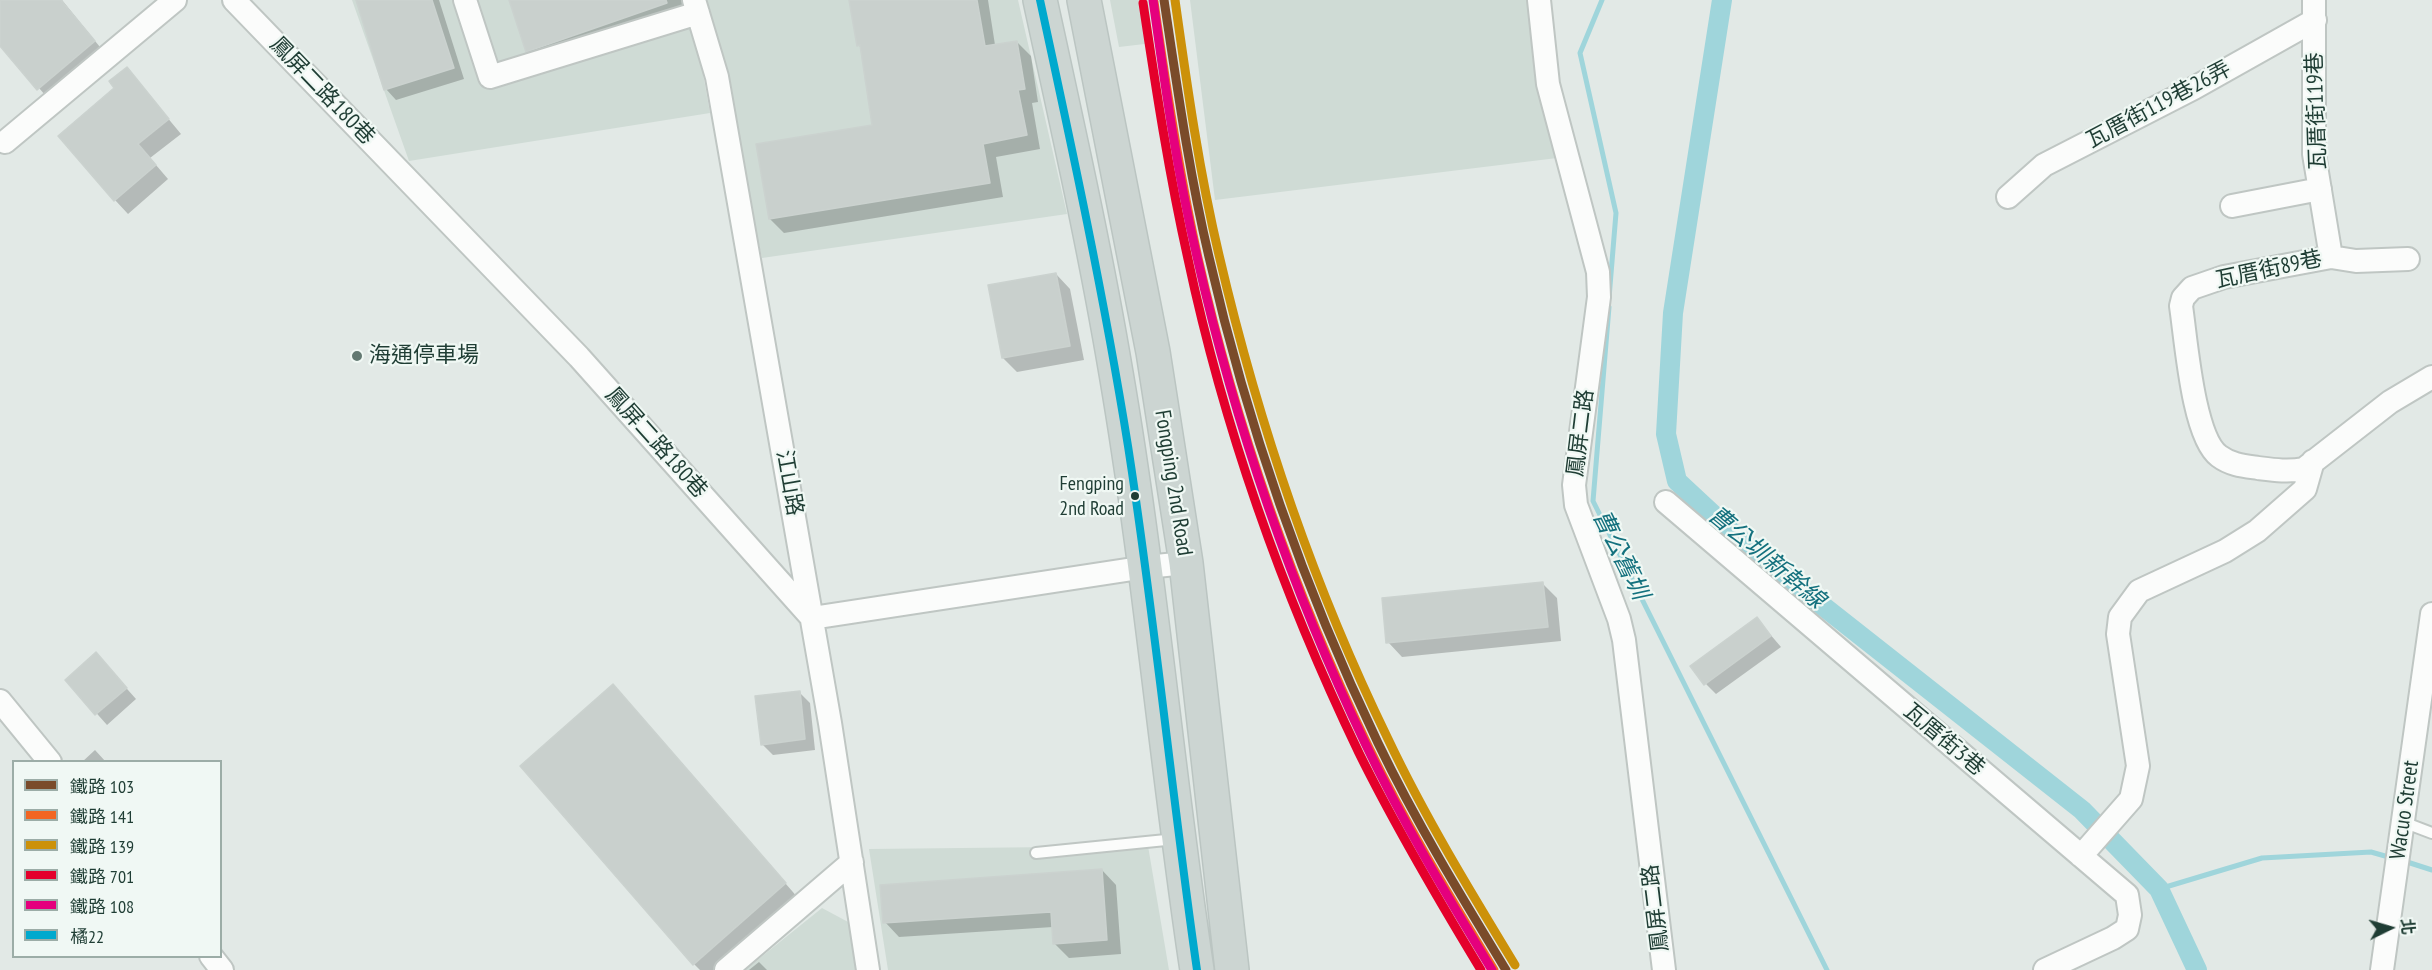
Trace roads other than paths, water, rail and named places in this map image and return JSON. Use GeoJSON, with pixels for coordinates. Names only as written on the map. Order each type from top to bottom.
{"type":"FeatureCollection","features":[{"type":"Feature","properties":{"kind":"main road","name":"Fongping 2nd Road"},"geometry":{"type":"LineString","coordinates":[[1040,0],[1116,372],[1146,567],[1177,839],[1197,970]]}},
{"type":"Feature","properties":{"kind":"main road","name":"Fongping 2nd Road"},"geometry":{"type":"LineString","coordinates":[[1084,0],[1153,352],[1186,563],[1232,970]]}},
{"type":"Feature","properties":{"kind":"main road"},"geometry":{"type":"LineString","coordinates":[[1049,41],[1092,35]]}},
{"type":"Feature","properties":{"kind":"street"},"geometry":{"type":"LineString","coordinates":[[5,142],[175,0]]}},
{"type":"Feature","properties":{"kind":"street","name":"鳳屏二路180巷"},"geometry":{"type":"LineString","coordinates":[[234,0],[579,357],[812,618]]}},
{"type":"Feature","properties":{"kind":"street"},"geometry":{"type":"LineString","coordinates":[[465,0],[490,77],[696,7]]}},
{"type":"Feature","properties":{"kind":"street","name":"鳳屏二路"},"geometry":{"type":"LineString","coordinates":[[1539,0],[1548,84],[1598,272],[1599,297],[1574,485],[1576,505],[1619,619],[1624,640],[1664,970]]}},
{"type":"Feature","properties":{"kind":"street","name":"江山路"},"geometry":{"type":"LineString","coordinates":[[696,7],[717,77],[812,618],[868,970]]}},
{"type":"Feature","properties":{"kind":"street","name":"瓦厝街119巷"},"geometry":{"type":"LineString","coordinates":[[2314,10],[2314,154],[2331,257]]}},
{"type":"Feature","properties":{"kind":"street","name":"瓦厝街119巷26弄"},"geometry":{"type":"LineString","coordinates":[[2008,197],[2044,165],[2194,88],[2314,10]]}},
{"type":"Feature","properties":{"kind":"street"},"geometry":{"type":"LineString","coordinates":[[2232,206],[2320,189]]}},
{"type":"Feature","properties":{"kind":"street","name":"瓦厝街89巷"},"geometry":{"type":"LineString","coordinates":[[2408,259],[2356,261],[2331,257],[2224,277],[2192,288],[2183,297],[2181,306],[2193,397],[2209,444],[2218,455],[2234,464],[2289,472],[2304,469],[2390,402],[2432,377]]}},
{"type":"Feature","properties":{"kind":"street"},"geometry":{"type":"LineString","coordinates":[[2085,852],[2132,799],[2139,766],[2118,634],[2120,617],[2139,591],[2225,551],[2257,531],[2305,489],[2313,461]]}},
{"type":"Feature","properties":{"kind":"street","name":"瓦厝街3巷"},"geometry":{"type":"LineString","coordinates":[[1666,502],[2085,852],[2127,896],[2130,915],[2127,929],[2045,970]]}},
{"type":"Feature","properties":{"kind":"street"},"geometry":{"type":"LineString","coordinates":[[812,618],[1146,567],[1186,563]]}},
{"type":"Feature","properties":{"kind":"street","name":"Wacuo Street"},"geometry":{"type":"LineString","coordinates":[[2382,970],[2430,643],[2432,614]]}},
{"type":"Feature","properties":{"kind":"street"},"geometry":{"type":"LineString","coordinates":[[0,701],[48,760]]}},
{"type":"Feature","properties":{"kind":"street"},"geometry":{"type":"LineString","coordinates":[[726,970],[852,862]]}},
{"type":"Feature","properties":{"kind":"street"},"geometry":{"type":"LineString","coordinates":[[212,958],[222,970]]}},
{"type":"Feature","properties":{"kind":"lane"},"geometry":{"type":"LineString","coordinates":[[2403,822],[2432,833]]}},
{"type":"Feature","properties":{"kind":"lane"},"geometry":{"type":"LineString","coordinates":[[1036,853],[1177,839]]}},
{"type":"Feature","properties":{"kind":"waterway","name":"曹公舊圳"},"geometry":{"type":"LineString","coordinates":[[1602,0],[1580,53],[1616,213],[1609,298]]}},
{"type":"Feature","properties":{"kind":"waterway","name":"曹公圳新幹線"},"geometry":{"type":"LineString","coordinates":[[1722,0],[1673,313],[1666,434],[1677,481],[1748,547],[2082,810],[2159,889],[2197,970]]}},
{"type":"Feature","properties":{"kind":"waterway","name":"曹公舊圳"},"geometry":{"type":"LineString","coordinates":[[1609,307],[1593,501],[1827,970]]}},
{"type":"Feature","properties":{"kind":"waterway"},"geometry":{"type":"LineString","coordinates":[[2159,889],[2262,858],[2371,852],[2392,858]]}},
{"type":"Feature","properties":{"kind":"waterway"},"geometry":{"type":"LineString","coordinates":[[2404,861],[2432,870]]}},
{"type":"Feature","properties":{"kind":"rail line","name":"108"},"geometry":{"type":"LineString","coordinates":[[1153,0],[1177,161],[1197,257],[1229,382],[1268,505],[1313,625],[1365,743],[1410,830],[1492,970]]}},
{"type":"Feature","properties":{"kind":"rail line","name":"103"},"geometry":{"type":"LineString","coordinates":[[1164,0],[1189,161],[1209,257],[1241,382],[1280,505],[1326,625],[1378,743],[1423,830],[1506,970]]}},
{"type":"Feature","properties":{"kind":"rail line","name":"139"},"geometry":{"type":"LineString","coordinates":[[1175,0],[1199,160],[1219,255],[1251,379],[1290,502],[1335,622],[1402,768],[1465,882],[1515,965]]}},
{"type":"Feature","properties":{"kind":"rail line","name":"141"},"geometry":{"type":"LineString","coordinates":[[1154,2],[1173,130],[1198,258],[1230,384],[1270,508],[1316,629],[1383,777],[1413,833],[1494,970]]}},
{"type":"Feature","properties":{"kind":"rail line","name":"701"},"geometry":{"type":"LineString","coordinates":[[1143,3],[1169,163],[1188,259],[1219,386],[1259,511],[1306,634],[1359,753],[1418,863],[1481,970]]}},
{"type":"Feature","properties":{"kind":"place","name":"海通停車場"},"geometry":{"type":"Point","coordinates":[357,356]}},
{"type":"Feature","properties":{"kind":"place","name":"Fengping 2nd Road"},"geometry":{"type":"Point","coordinates":[1135,496]}}]}
